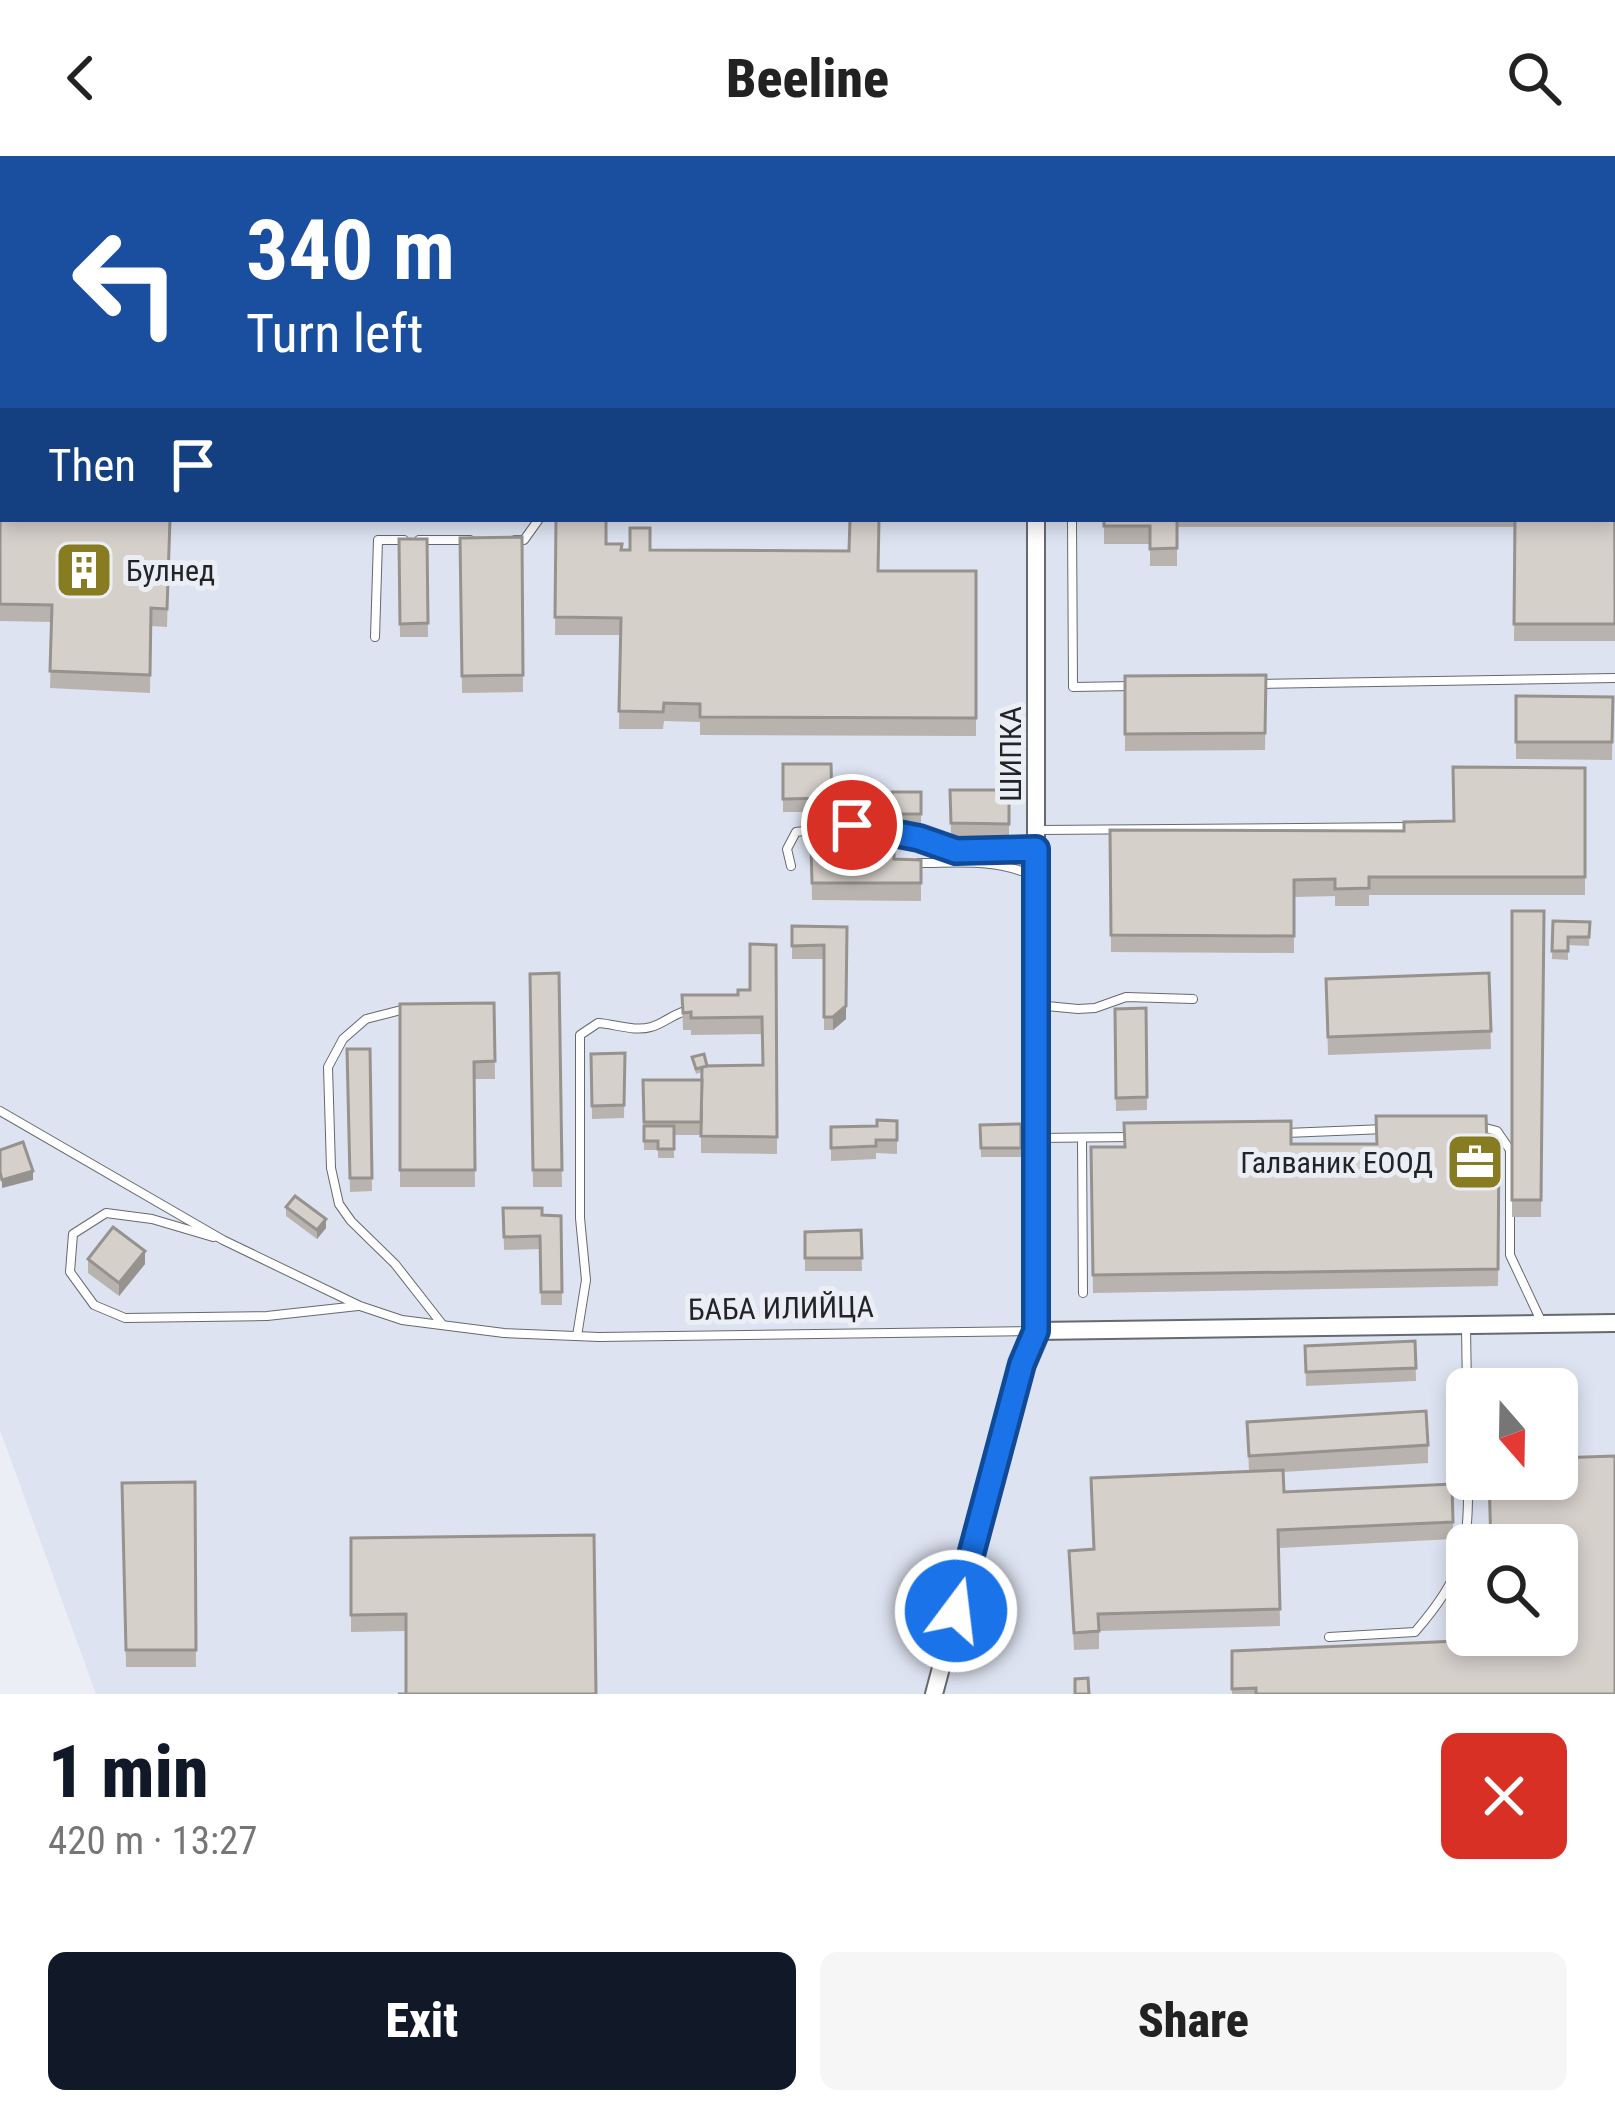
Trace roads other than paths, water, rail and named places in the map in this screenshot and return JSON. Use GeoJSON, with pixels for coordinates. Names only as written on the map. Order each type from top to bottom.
{"type":"FeatureCollection","features":[{"type":"Feature","properties":{"kind":"street","name":"ШИПКА"},"geometry":{"type":"LineString","coordinates":[[934,1694],[1022,1364],[1036,1331],[1036,522]]}},
{"type":"Feature","properties":{"kind":"street","name":"БАБА ИЛИЙЦА"},"geometry":{"type":"LineString","coordinates":[[1036,1331],[1615,1323]]}},
{"type":"Feature","properties":{"kind":"lane"},"geometry":{"type":"LineString","coordinates":[[503,540],[524,540],[537,522]]}},
{"type":"Feature","properties":{"kind":"lane"},"geometry":{"type":"LineString","coordinates":[[1072,522],[1073,687],[1144,686]]}},
{"type":"Feature","properties":{"kind":"lane"},"geometry":{"type":"LineString","coordinates":[[375,637],[378,540],[482,540]]}},
{"type":"Feature","properties":{"kind":"lane"},"geometry":{"type":"LineString","coordinates":[[1238,684],[1615,678]]}},
{"type":"Feature","properties":{"kind":"lane"},"geometry":{"type":"LineString","coordinates":[[791,866],[787,849],[796,832],[852,825],[919,838],[956,851],[1037,840],[1420,827]]}},
{"type":"Feature","properties":{"kind":"lane"},"geometry":{"type":"LineString","coordinates":[[919,863],[992,863],[1014,866],[1036,878]]}},
{"type":"Feature","properties":{"kind":"lane"},"geometry":{"type":"LineString","coordinates":[[1036,1005],[1095,1008],[1126,998],[1193,999]]}},
{"type":"Feature","properties":{"kind":"lane"},"geometry":{"type":"LineString","coordinates":[[418,1009],[398,1009],[366,1019],[343,1039],[328,1066],[331,1168],[339,1204],[351,1221],[394,1264],[443,1325]]}},
{"type":"Feature","properties":{"kind":"lane"},"geometry":{"type":"LineString","coordinates":[[577,1336],[586,1280],[580,1218],[580,1036],[598,1024],[642,1029],[658,1026],[682,1010],[699,1009]]}},
{"type":"Feature","properties":{"kind":"lane","name":"БАБА ИЛИЙЦА"},"geometry":{"type":"LineString","coordinates":[[0,1111],[223,1240],[359,1306],[402,1320],[577,1336],[1036,1331]]}},
{"type":"Feature","properties":{"kind":"lane"},"geometry":{"type":"LineString","coordinates":[[1462,1126],[1485,1126],[1506,1139],[1510,1150],[1510,1255],[1543,1324]]}},
{"type":"Feature","properties":{"kind":"lane"},"geometry":{"type":"LineString","coordinates":[[1273,1133],[1391,1129]]}},
{"type":"Feature","properties":{"kind":"lane"},"geometry":{"type":"LineString","coordinates":[[1036,1138],[1154,1136]]}},
{"type":"Feature","properties":{"kind":"lane"},"geometry":{"type":"LineString","coordinates":[[1082,1138],[1083,1293]]}},
{"type":"Feature","properties":{"kind":"lane"},"geometry":{"type":"LineString","coordinates":[[223,1240],[152,1219],[106,1214],[73,1234],[70,1272],[94,1305],[125,1318],[267,1316],[359,1306]]}},
{"type":"Feature","properties":{"kind":"lane"},"geometry":{"type":"LineString","coordinates":[[1466,1325],[1467,1368]]}},
{"type":"Feature","properties":{"kind":"lane"},"geometry":{"type":"LineString","coordinates":[[1330,1637],[1414,1632],[1446,1596],[1466,1551],[1467,1500]]}},
{"type":"Feature","properties":{"kind":"place","name":"Булнед"},"geometry":{"type":"Point","coordinates":[84,570]}},
{"type":"Feature","properties":{"kind":"place","name":"Галваник ЕООД"},"geometry":{"type":"Point","coordinates":[1475,1162]}}]}
